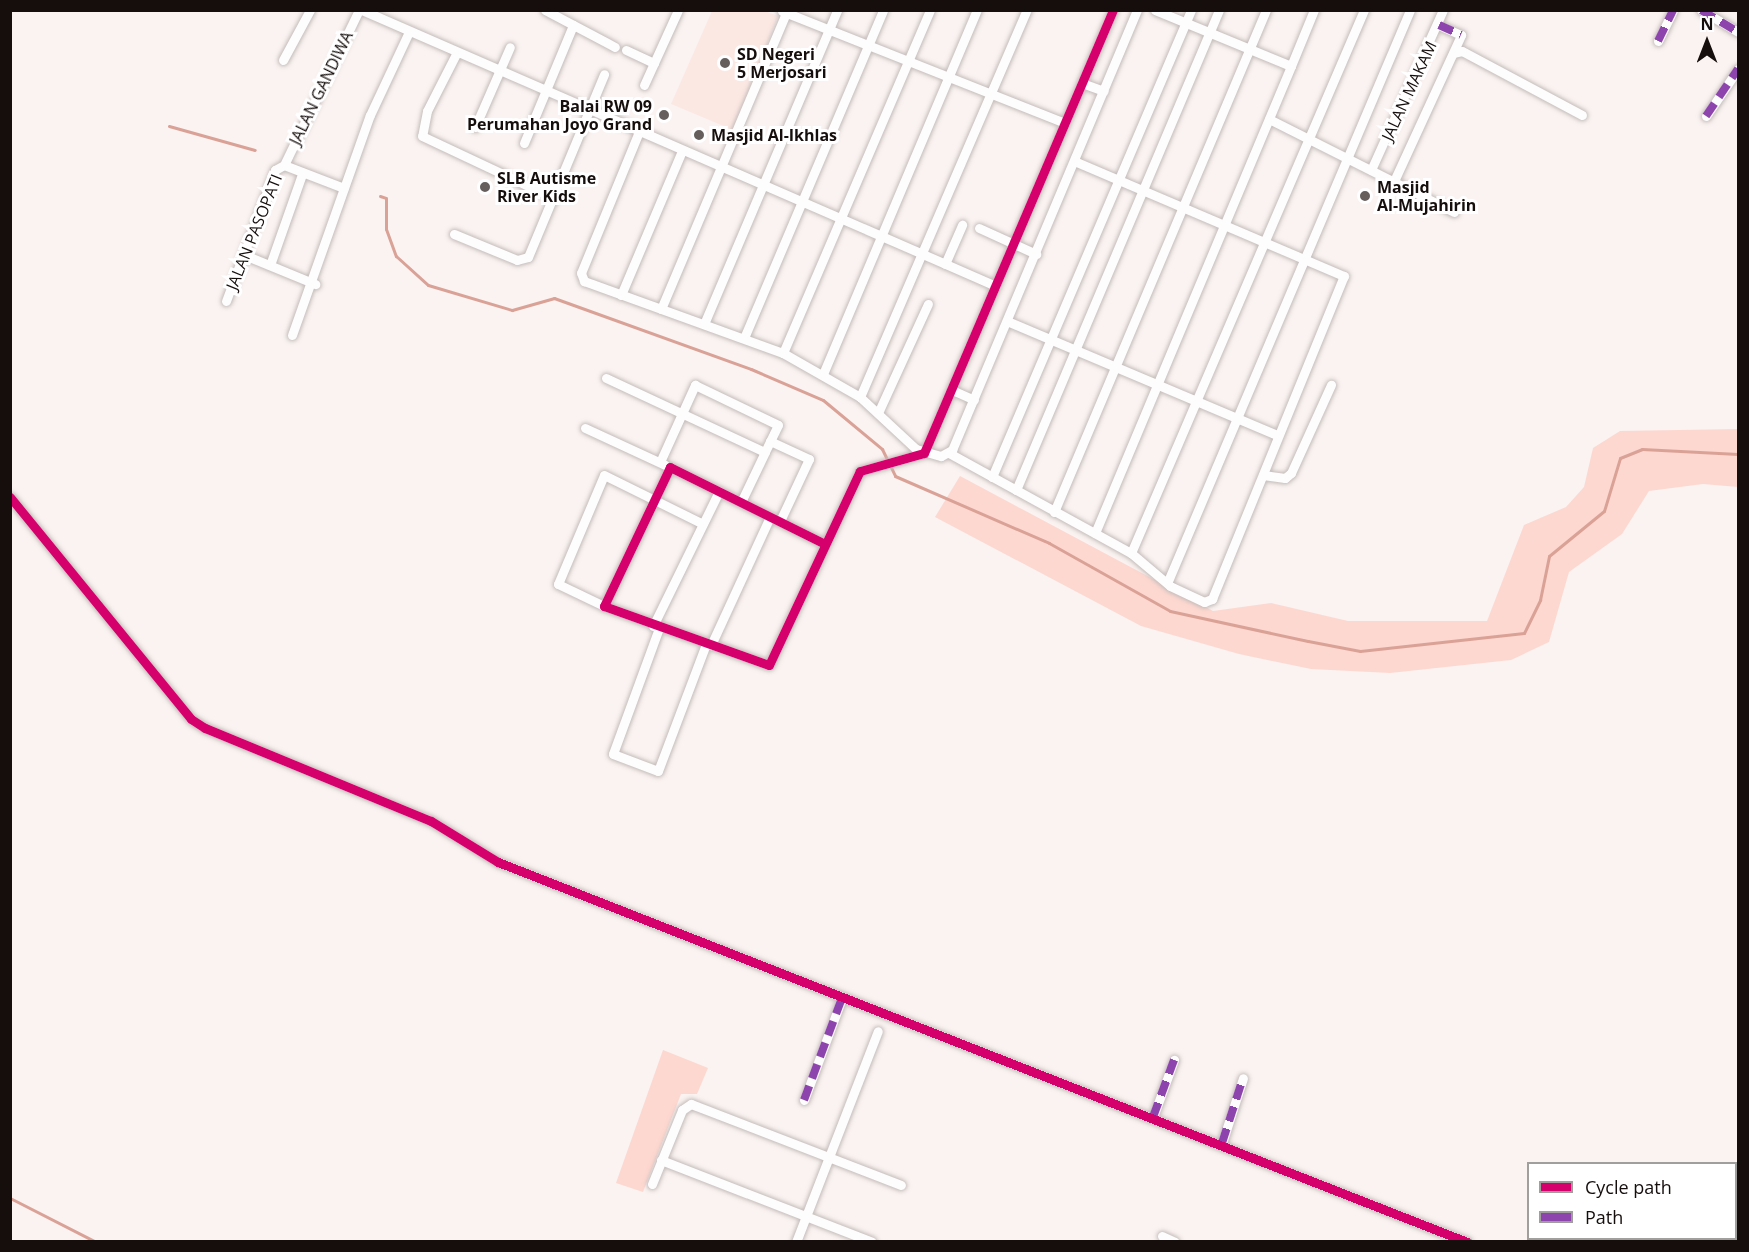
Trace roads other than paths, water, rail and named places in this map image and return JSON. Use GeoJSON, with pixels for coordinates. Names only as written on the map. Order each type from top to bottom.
{"type":"FeatureCollection","features":[{"type":"Feature","properties":{"kind":"street"},"geometry":{"type":"LineString","coordinates":[[283,60],[310,10]]}},
{"type":"Feature","properties":{"kind":"street"},"geometry":{"type":"LineString","coordinates":[[361,10],[408,34],[588,113],[996,286]]}},
{"type":"Feature","properties":{"kind":"street","name":"JALAN GANDIWA"},"geometry":{"type":"LineString","coordinates":[[284,165],[361,10]]}},
{"type":"Feature","properties":{"kind":"street"},"geometry":{"type":"LineString","coordinates":[[545,10],[615,47]]}},
{"type":"Feature","properties":{"kind":"street"},"geometry":{"type":"LineString","coordinates":[[644,85],[678,10]]}},
{"type":"Feature","properties":{"kind":"street"},"geometry":{"type":"LineString","coordinates":[[704,324],[759,185],[837,10]]}},
{"type":"Feature","properties":{"kind":"street"},"geometry":{"type":"LineString","coordinates":[[744,338],[883,10]]}},
{"type":"Feature","properties":{"kind":"street"},"geometry":{"type":"LineString","coordinates":[[783,353],[930,10]]}},
{"type":"Feature","properties":{"kind":"street"},"geometry":{"type":"LineString","coordinates":[[823,374],[977,10]]}},
{"type":"Feature","properties":{"kind":"street"},"geometry":{"type":"LineString","coordinates":[[860,397],[1027,10]]}},
{"type":"Feature","properties":{"kind":"street"},"geometry":{"type":"LineString","coordinates":[[924,453],[1113,10]]}},
{"type":"Feature","properties":{"kind":"street"},"geometry":{"type":"LineString","coordinates":[[950,453],[1036,254],[1137,10]]}},
{"type":"Feature","properties":{"kind":"street"},"geometry":{"type":"LineString","coordinates":[[1155,10],[1291,66]]}},
{"type":"Feature","properties":{"kind":"street"},"geometry":{"type":"LineString","coordinates":[[992,477],[1052,341],[1191,10]]}},
{"type":"Feature","properties":{"kind":"street"},"geometry":{"type":"LineString","coordinates":[[1016,490],[1219,10]]}},
{"type":"Feature","properties":{"kind":"street"},"geometry":{"type":"LineString","coordinates":[[1054,512],[1184,210],[1266,10]]}},
{"type":"Feature","properties":{"kind":"street"},"geometry":{"type":"LineString","coordinates":[[1095,533],[1155,385],[1224,227],[1314,10]]}},
{"type":"Feature","properties":{"kind":"street"},"geometry":{"type":"LineString","coordinates":[[1075,161],[1184,210],[1264,244],[1344,276],[1277,435],[1212,599],[1204,602],[1133,560],[1131,553],[1264,244],[1308,138],[1364,10]]}},
{"type":"Feature","properties":{"kind":"street"},"geometry":{"type":"LineString","coordinates":[[1168,581],[1410,10]]}},
{"type":"Feature","properties":{"kind":"street","name":"JALAN MAKAM"},"geometry":{"type":"LineString","coordinates":[[1371,170],[1439,25],[1443,10]]}},
{"type":"Feature","properties":{"kind":"street"},"geometry":{"type":"LineString","coordinates":[[1658,41],[1673,10]]}},
{"type":"Feature","properties":{"kind":"street"},"geometry":{"type":"LineString","coordinates":[[1701,10],[1738,32]]}},
{"type":"Feature","properties":{"kind":"street"},"geometry":{"type":"LineString","coordinates":[[661,309],[721,169],[783,12],[829,28],[1065,123]]}},
{"type":"Feature","properties":{"kind":"street"},"geometry":{"type":"LineString","coordinates":[[1394,181],[1461,35],[1439,25]]}},
{"type":"Feature","properties":{"kind":"street"},"geometry":{"type":"LineString","coordinates":[[524,144],[573,26]]}},
{"type":"Feature","properties":{"kind":"street"},"geometry":{"type":"LineString","coordinates":[[292,335],[315,284],[344,188],[408,34]]}},
{"type":"Feature","properties":{"kind":"street"},"geometry":{"type":"LineString","coordinates":[[475,127],[510,47]]}},
{"type":"Feature","properties":{"kind":"street"},"geometry":{"type":"LineString","coordinates":[[626,50],[654,63]]}},
{"type":"Feature","properties":{"kind":"street"},"geometry":{"type":"LineString","coordinates":[[1454,52],[1462,51],[1582,115]]}},
{"type":"Feature","properties":{"kind":"street"},"geometry":{"type":"LineString","coordinates":[[456,54],[427,111],[421,131],[426,140],[554,198]]}},
{"type":"Feature","properties":{"kind":"street"},"geometry":{"type":"LineString","coordinates":[[1706,116],[1738,69]]}},
{"type":"Feature","properties":{"kind":"street"},"geometry":{"type":"LineString","coordinates":[[454,234],[523,261],[554,198],[604,74]]}},
{"type":"Feature","properties":{"kind":"street"},"geometry":{"type":"LineString","coordinates":[[1082,83],[1104,91]]}},
{"type":"Feature","properties":{"kind":"street"},"geometry":{"type":"LineString","coordinates":[[1269,119],[1454,212]]}},
{"type":"Feature","properties":{"kind":"street"},"geometry":{"type":"LineString","coordinates":[[638,134],[581,273],[584,281],[783,353],[860,397],[924,453]]}},
{"type":"Feature","properties":{"kind":"street"},"geometry":{"type":"LineString","coordinates":[[621,295],[681,153]]}},
{"type":"Feature","properties":{"kind":"street"},"geometry":{"type":"LineString","coordinates":[[284,165],[302,174],[344,188]]}},
{"type":"Feature","properties":{"kind":"street","name":"JALAN PASOPATI"},"geometry":{"type":"LineString","coordinates":[[226,301],[247,256],[275,170],[284,165]]}},
{"type":"Feature","properties":{"kind":"street"},"geometry":{"type":"LineString","coordinates":[[270,265],[302,174]]}},
{"type":"Feature","properties":{"kind":"street"},"geometry":{"type":"LineString","coordinates":[[945,264],[962,225]]}},
{"type":"Feature","properties":{"kind":"street"},"geometry":{"type":"LineString","coordinates":[[979,228],[1036,254]]}},
{"type":"Feature","properties":{"kind":"street"},"geometry":{"type":"LineString","coordinates":[[247,256],[315,284]]}},
{"type":"Feature","properties":{"kind":"street"},"geometry":{"type":"LineString","coordinates":[[878,413],[928,304]]}},
{"type":"Feature","properties":{"kind":"street"},"geometry":{"type":"LineString","coordinates":[[1007,321],[1115,369],[1277,435]]}},
{"type":"Feature","properties":{"kind":"street"},"geometry":{"type":"LineString","coordinates":[[606,378],[765,452]]}},
{"type":"Feature","properties":{"kind":"street"},"geometry":{"type":"LineString","coordinates":[[660,462],[695,385],[778,424],[741,502]]}},
{"type":"Feature","properties":{"kind":"street"},"geometry":{"type":"LineString","coordinates":[[1263,475],[1285,478],[1291,473],[1331,386]]}},
{"type":"Feature","properties":{"kind":"street"},"geometry":{"type":"LineString","coordinates":[[952,390],[974,400]]}},
{"type":"Feature","properties":{"kind":"street"},"geometry":{"type":"LineString","coordinates":[[585,428],[660,462],[823,543]]}},
{"type":"Feature","properties":{"kind":"street"},"geometry":{"type":"LineString","coordinates":[[770,441],[809,459],[780,521]]}},
{"type":"Feature","properties":{"kind":"street"},"geometry":{"type":"LineString","coordinates":[[703,524],[604,475],[558,584],[656,627],[769,665],[823,543],[860,471],[914,458],[924,453],[950,453],[1131,553]]}},
{"type":"Feature","properties":{"kind":"street"},"geometry":{"type":"LineString","coordinates":[[604,606],[670,467]]}},
{"type":"Feature","properties":{"kind":"street"},"geometry":{"type":"LineString","coordinates":[[719,491],[656,627],[613,753],[658,771],[708,645],[770,517]]}},
{"type":"Feature","properties":{"kind":"street"},"geometry":{"type":"LineString","coordinates":[[10,497],[191,719],[205,728],[431,821],[498,862],[842,998],[1222,1143],[1467,1242]]}},
{"type":"Feature","properties":{"kind":"street"},"geometry":{"type":"LineString","coordinates":[[804,1100],[842,998]]}},
{"type":"Feature","properties":{"kind":"street"},"geometry":{"type":"LineString","coordinates":[[796,1242],[878,1031]]}},
{"type":"Feature","properties":{"kind":"street"},"geometry":{"type":"LineString","coordinates":[[1153,1117],[1174,1060]]}},
{"type":"Feature","properties":{"kind":"street"},"geometry":{"type":"LineString","coordinates":[[1222,1143],[1243,1078]]}},
{"type":"Feature","properties":{"kind":"street"},"geometry":{"type":"LineString","coordinates":[[651,1184],[682,1110],[691,1104],[901,1185]]}},
{"type":"Feature","properties":{"kind":"street"},"geometry":{"type":"LineString","coordinates":[[661,1160],[872,1242]]}},
{"type":"Feature","properties":{"kind":"street"},"geometry":{"type":"LineString","coordinates":[[1162,1236],[1175,1242]]}},
{"type":"Feature","properties":{"kind":"waterway"},"geometry":{"type":"LineString","coordinates":[[169,126],[255,150]]}},
{"type":"Feature","properties":{"kind":"waterway"},"geometry":{"type":"LineString","coordinates":[[380,196],[386,198],[386,229],[396,256],[428,285],[512,310],[554,298],[751,369],[823,400],[882,449],[895,476],[1049,543],[1170,611],[1360,651],[1524,633],[1540,600],[1549,556],[1604,511],[1620,458],[1642,449],[1738,454]]}},
{"type":"Feature","properties":{"kind":"waterway"},"geometry":{"type":"LineString","coordinates":[[10,1198],[96,1242]]}},
{"type":"Feature","properties":{"kind":"place","name":"SD Negeri 5 Merjosari"},"geometry":{"type":"Point","coordinates":[725,63]}},
{"type":"Feature","properties":{"kind":"place","name":"Balai RW 09 Perumahan Joyo Grand"},"geometry":{"type":"Point","coordinates":[664,115]}},
{"type":"Feature","properties":{"kind":"place","name":"Masjid Al-Ikhlas"},"geometry":{"type":"Point","coordinates":[699,135]}},
{"type":"Feature","properties":{"kind":"place","name":"SLB Autisme River Kids"},"geometry":{"type":"Point","coordinates":[485,187]}},
{"type":"Feature","properties":{"kind":"place","name":"Masjid Al-Mujahirin"},"geometry":{"type":"Point","coordinates":[1365,196]}}]}
